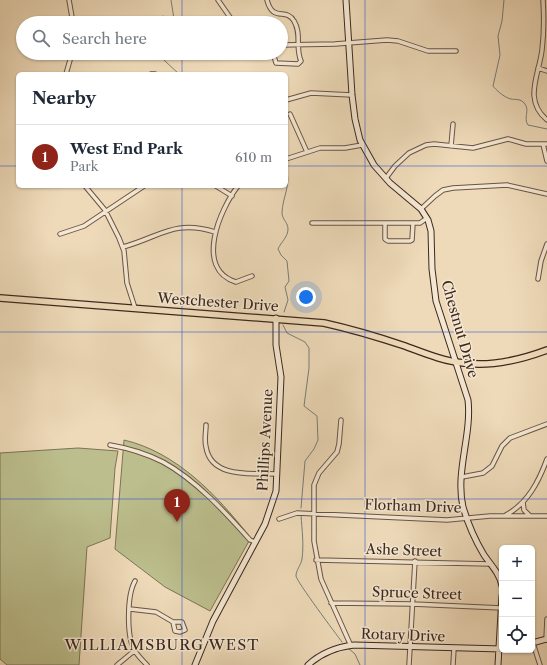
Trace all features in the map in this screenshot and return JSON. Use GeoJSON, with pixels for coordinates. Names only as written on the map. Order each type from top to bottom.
{"type":"FeatureCollection","features":[{"type":"Feature","properties":{"kind":"main road","name":"Westchester Drive"},"geometry":{"type":"LineString","coordinates":[[0,298],[276,318],[324,323],[350,328],[434,357],[464,363],[503,363],[523,359],[547,350]]}},
{"type":"Feature","properties":{"kind":"street"},"geometry":{"type":"LineString","coordinates":[[69,0],[72,16]]}},
{"type":"Feature","properties":{"kind":"street"},"geometry":{"type":"LineString","coordinates":[[218,0],[229,16]]}},
{"type":"Feature","properties":{"kind":"street"},"geometry":{"type":"LineString","coordinates":[[267,0],[270,11],[290,16],[294,21],[301,61],[298,64],[276,63],[275,60]]}},
{"type":"Feature","properties":{"kind":"street","name":"Chestnut Drive"},"geometry":{"type":"LineString","coordinates":[[346,0],[352,94],[355,119],[362,144],[374,166],[421,209],[427,218],[432,231],[432,269],[434,291],[467,394],[469,407],[462,477],[462,499],[467,519],[479,545],[499,576],[500,581]]}},
{"type":"Feature","properties":{"kind":"street"},"geometry":{"type":"LineString","coordinates":[[543,0],[542,49],[533,86],[534,97],[539,112],[547,120]]}},
{"type":"Feature","properties":{"kind":"street"},"geometry":{"type":"LineString","coordinates":[[288,44],[387,40],[398,41],[428,51],[456,51]]}},
{"type":"Feature","properties":{"kind":"street"},"geometry":{"type":"LineString","coordinates":[[67,72],[70,60]]}},
{"type":"Feature","properties":{"kind":"street"},"geometry":{"type":"LineString","coordinates":[[538,68],[547,71]]}},
{"type":"Feature","properties":{"kind":"street"},"geometry":{"type":"LineString","coordinates":[[288,99],[311,92],[352,94]]}},
{"type":"Feature","properties":{"kind":"street"},"geometry":{"type":"LineString","coordinates":[[290,114],[306,152]]}},
{"type":"Feature","properties":{"kind":"street"},"geometry":{"type":"LineString","coordinates":[[451,146],[453,124]]}},
{"type":"Feature","properties":{"kind":"street"},"geometry":{"type":"LineString","coordinates":[[386,178],[395,166],[415,149],[434,144],[476,147],[508,139],[526,144],[545,144],[547,161]]}},
{"type":"Feature","properties":{"kind":"street"},"geometry":{"type":"LineString","coordinates":[[288,158],[320,148],[345,148],[362,144]]}},
{"type":"Feature","properties":{"kind":"street"},"geometry":{"type":"LineString","coordinates":[[421,209],[434,196],[443,190],[453,188],[506,185],[547,194]]}},
{"type":"Feature","properties":{"kind":"street"},"geometry":{"type":"LineString","coordinates":[[87,188],[106,212],[117,232],[122,247],[127,283],[135,308]]}},
{"type":"Feature","properties":{"kind":"street"},"geometry":{"type":"LineString","coordinates":[[60,234],[84,226],[141,188]]}},
{"type":"Feature","properties":{"kind":"street"},"geometry":{"type":"LineString","coordinates":[[219,188],[232,196]]}},
{"type":"Feature","properties":{"kind":"street"},"geometry":{"type":"LineString","coordinates":[[237,188],[215,232],[214,254],[218,268],[226,278],[236,282],[252,276]]}},
{"type":"Feature","properties":{"kind":"street"},"geometry":{"type":"LineString","coordinates":[[312,223],[420,223],[427,218]]}},
{"type":"Feature","properties":{"kind":"street"},"geometry":{"type":"LineString","coordinates":[[385,223],[385,239],[388,241],[410,241],[412,240],[413,222]]}},
{"type":"Feature","properties":{"kind":"street"},"geometry":{"type":"LineString","coordinates":[[122,247],[142,241],[165,230],[180,227],[201,227],[215,232]]}},
{"type":"Feature","properties":{"kind":"street"},"geometry":{"type":"LineString","coordinates":[[538,279],[541,261],[547,244]]}},
{"type":"Feature","properties":{"kind":"street","name":"Phillips Avenue"},"geometry":{"type":"LineString","coordinates":[[196,665],[213,621],[272,508],[278,474],[281,377],[276,346],[276,318]]}},
{"type":"Feature","properties":{"kind":"street"},"geometry":{"type":"LineString","coordinates":[[342,420],[339,444],[336,452],[319,473],[314,485],[314,513],[316,560],[321,579],[351,646]]}},
{"type":"Feature","properties":{"kind":"street"},"geometry":{"type":"LineString","coordinates":[[462,477],[483,474],[492,466],[502,446],[510,438],[547,424]]}},
{"type":"Feature","properties":{"kind":"street"},"geometry":{"type":"LineString","coordinates":[[206,426],[206,448],[212,460],[218,466],[235,472],[278,474]]}},
{"type":"Feature","properties":{"kind":"street"},"geometry":{"type":"LineString","coordinates":[[110,445],[130,449],[163,462],[222,508],[250,540],[255,542]]}},
{"type":"Feature","properties":{"kind":"street"},"geometry":{"type":"LineString","coordinates":[[505,515],[523,502],[536,484],[547,459]]}},
{"type":"Feature","properties":{"kind":"street"},"geometry":{"type":"LineString","coordinates":[[523,502],[524,510],[529,515]]}},
{"type":"Feature","properties":{"kind":"street","name":"Florham Drive"},"geometry":{"type":"LineString","coordinates":[[279,519],[290,514],[314,513],[448,520],[505,515],[547,516]]}},
{"type":"Feature","properties":{"kind":"street","name":"Ashe Street"},"geometry":{"type":"LineString","coordinates":[[316,560],[415,561],[490,564]]}},
{"type":"Feature","properties":{"kind":"street"},"geometry":{"type":"LineString","coordinates":[[409,665],[415,561]]}},
{"type":"Feature","properties":{"kind":"street"},"geometry":{"type":"LineString","coordinates":[[135,581],[130,591],[129,627],[134,651],[147,665]]}},
{"type":"Feature","properties":{"kind":"street","name":"Spruce Street"},"geometry":{"type":"LineString","coordinates":[[331,603],[412,604],[499,608]]}},
{"type":"Feature","properties":{"kind":"street"},"geometry":{"type":"LineString","coordinates":[[130,608],[156,612],[173,622]]}},
{"type":"Feature","properties":{"kind":"street"},"geometry":{"type":"LineString","coordinates":[[535,642],[546,640],[547,619]]}},
{"type":"Feature","properties":{"kind":"street","name":"Rotary Drive"},"geometry":{"type":"LineString","coordinates":[[308,665],[318,657],[334,649],[351,646],[499,649]]}},
{"type":"Feature","properties":{"kind":"street"},"geometry":{"type":"LineString","coordinates":[[453,665],[454,648]]}},
{"type":"Feature","properties":{"kind":"street"},"geometry":{"type":"LineString","coordinates":[[117,665],[134,651]]}},
{"type":"Feature","properties":{"kind":"street"},"geometry":{"type":"LineString","coordinates":[[535,651],[540,665]]}},
{"type":"Feature","properties":{"kind":"street"},"geometry":{"type":"LineString","coordinates":[[498,665],[500,653]]}},
{"type":"Feature","properties":{"kind":"green space"},"geometry":{"type":"Polygon","coordinates":[[[124,440],[161,454],[194,477],[223,505],[249,536],[249,541],[210,611],[165,587],[115,549],[124,440]]]}},
{"type":"Feature","properties":{"kind":"green space"},"geometry":{"type":"Polygon","coordinates":[[[78,448],[118,451],[115,468],[110,538],[87,547],[79,665],[7,665],[0,659],[0,453],[78,448]]]}},
{"type":"Feature","properties":{"kind":"waterway"},"geometry":{"type":"LineString","coordinates":[[171,0],[174,16]]}},
{"type":"Feature","properties":{"kind":"waterway"},"geometry":{"type":"LineString","coordinates":[[504,0],[502,21],[498,36],[500,55],[493,86],[506,97],[519,100],[525,104],[527,109],[526,120],[528,125],[547,129]]}},
{"type":"Feature","properties":{"kind":"waterway"},"geometry":{"type":"LineString","coordinates":[[164,60],[177,72]]}},
{"type":"Feature","properties":{"kind":"waterway"},"geometry":{"type":"LineString","coordinates":[[288,174],[288,180]]}},
{"type":"Feature","properties":{"kind":"waterway"},"geometry":{"type":"LineString","coordinates":[[284,312],[288,300],[285,287],[289,281],[287,261],[278,249],[288,232],[287,225],[282,214],[287,188]]}},
{"type":"Feature","properties":{"kind":"waterway"},"geometry":{"type":"LineString","coordinates":[[283,325],[287,333],[305,342],[309,348],[309,368],[304,406],[317,416],[318,440],[314,449],[305,461],[301,508]]}},
{"type":"Feature","properties":{"kind":"waterway"},"geometry":{"type":"LineString","coordinates":[[301,515],[303,553],[296,576],[309,597],[342,642]]}},
{"type":"Feature","properties":{"kind":"waterway"},"geometry":{"type":"LineString","coordinates":[[348,648],[355,654],[360,665]]}},
{"type":"Feature","properties":{"kind":"place","name":"West End Park"},"geometry":{"type":"Point","coordinates":[177,522]}},
{"type":"Feature","properties":{"kind":"district","name":"WILLIAMSBURG WEST"},"geometry":{"type":"Point","coordinates":[162,644]}}]}
